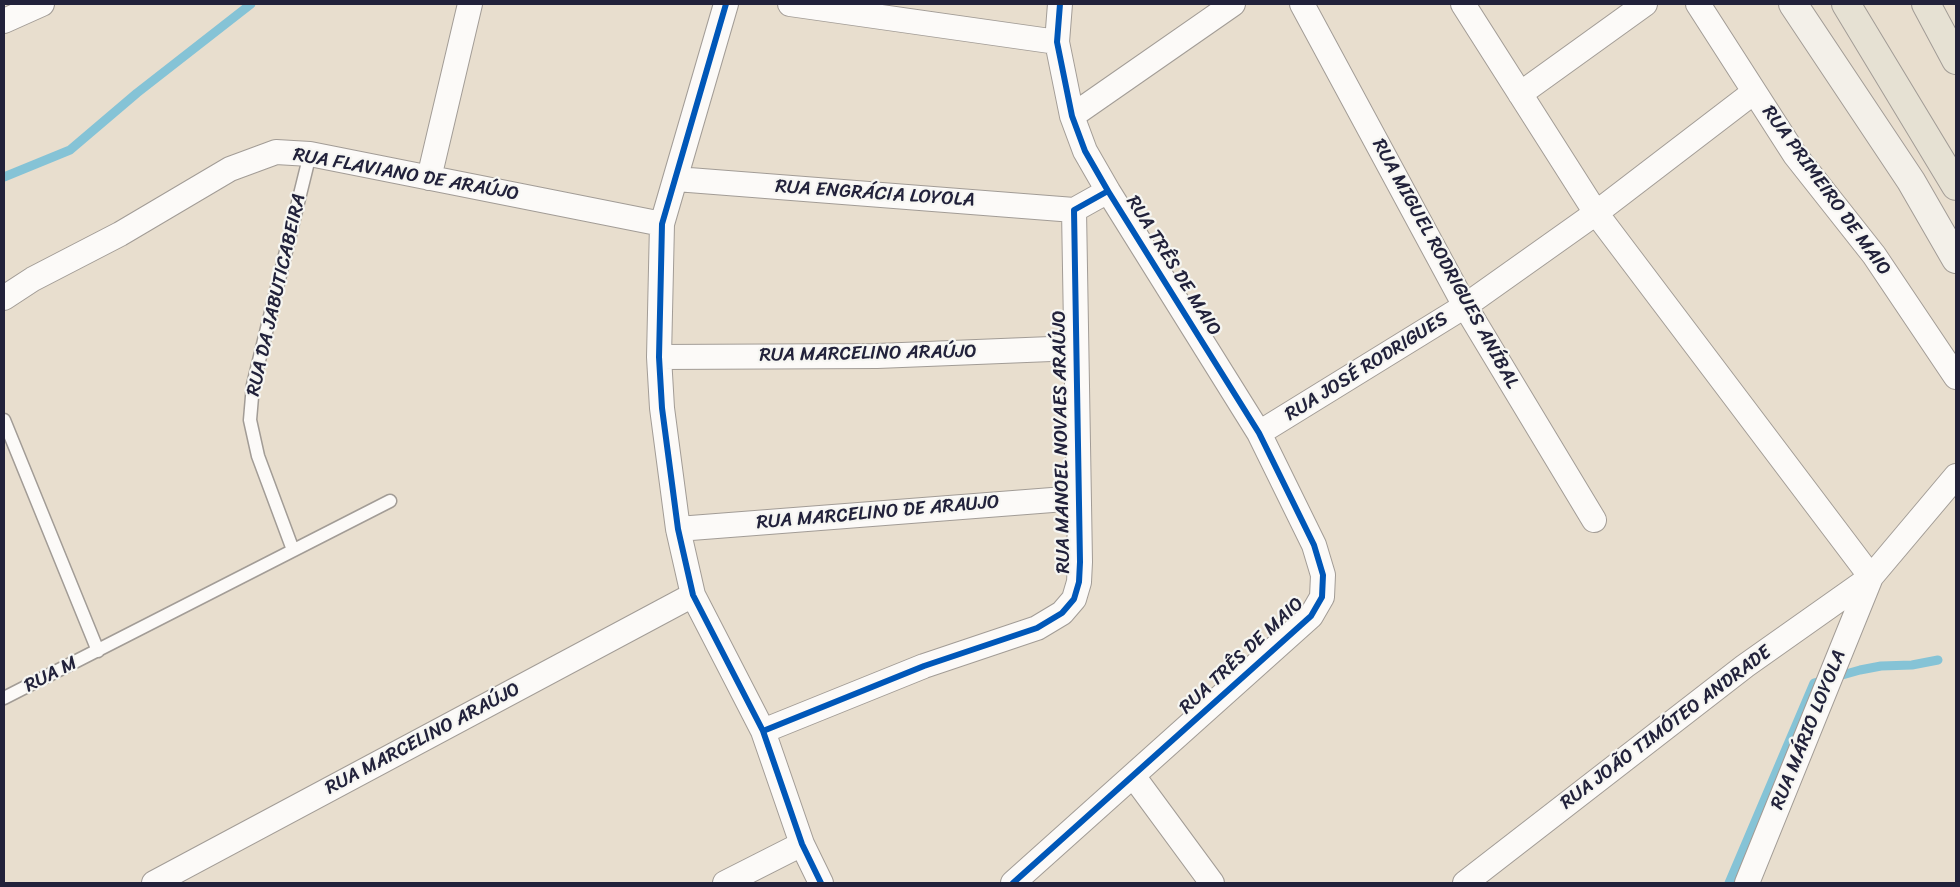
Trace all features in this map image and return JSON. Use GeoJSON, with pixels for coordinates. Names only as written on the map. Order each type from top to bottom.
{"type":"FeatureCollection","features":[{"type":"Feature","properties":{"kind":"highway"},"geometry":{"type":"LineString","coordinates":[[1846,4],[1956,186]]}},
{"type":"Feature","properties":{"kind":"highway"},"geometry":{"type":"LineString","coordinates":[[1926,4],[1956,60]]}},
{"type":"Feature","properties":{"kind":"street"},"geometry":{"type":"LineString","coordinates":[[4,21],[42,4]]}},
{"type":"Feature","properties":{"kind":"street"},"geometry":{"type":"LineString","coordinates":[[429,178],[470,4]]}},
{"type":"Feature","properties":{"kind":"street"},"geometry":{"type":"LineString","coordinates":[[726,4],[662,224],[659,357],[662,408],[678,529],[693,595],[762,731],[802,844],[821,883]]}},
{"type":"Feature","properties":{"kind":"street"},"geometry":{"type":"LineString","coordinates":[[790,4],[1057,42]]}},
{"type":"Feature","properties":{"kind":"street"},"geometry":{"type":"LineString","coordinates":[[1060,4],[1057,42],[1072,116],[1085,151],[1108,191],[1074,210]]}},
{"type":"Feature","properties":{"kind":"street"},"geometry":{"type":"LineString","coordinates":[[1072,116],[1233,4]]}},
{"type":"Feature","properties":{"kind":"street","name":"RUA MIGUEL RODRIGUES ANÍBAL"},"geometry":{"type":"LineString","coordinates":[[1302,4],[1465,306],[1594,520]]}},
{"type":"Feature","properties":{"kind":"street"},"geometry":{"type":"LineString","coordinates":[[1463,4],[1596,213],[1871,577],[1956,476]]}},
{"type":"Feature","properties":{"kind":"street"},"geometry":{"type":"LineString","coordinates":[[1520,94],[1645,4]]}},
{"type":"Feature","properties":{"kind":"street","name":"RUA PRIMEIRO DE MAIO"},"geometry":{"type":"LineString","coordinates":[[1698,4],[1795,155],[1874,255],[1956,377]]}},
{"type":"Feature","properties":{"kind":"street"},"geometry":{"type":"LineString","coordinates":[[1792,4],[1911,181],[1956,259]]}},
{"type":"Feature","properties":{"kind":"street","name":"RUA JOSÉ RODRIGUES"},"geometry":{"type":"LineString","coordinates":[[1259,433],[1465,306],[1596,213],[1754,92]]}},
{"type":"Feature","properties":{"kind":"street","name":"RUA FLAVIANO DE ARAÚJO"},"geometry":{"type":"LineString","coordinates":[[4,298],[33,279],[120,234],[230,169],[276,152],[310,154],[662,224]]}},
{"type":"Feature","properties":{"kind":"street","name":"RUA ENGRÁCIA LOYOLA"},"geometry":{"type":"LineString","coordinates":[[676,179],[1074,210]]}},
{"type":"Feature","properties":{"kind":"street","name":"RUA TRÊS DE MAIO"},"geometry":{"type":"LineString","coordinates":[[1013,883],[1134,777],[1311,616],[1322,597],[1323,575],[1314,545],[1259,433],[1108,191]]}},
{"type":"Feature","properties":{"kind":"street","name":"RUA MANOEL NOVAES ARAÚJO"},"geometry":{"type":"LineString","coordinates":[[762,731],[924,666],[1038,628],[1062,614],[1074,599],[1079,582],[1074,210]]}},
{"type":"Feature","properties":{"kind":"street","name":"RUA MARCELINO ARAÚJO"},"geometry":{"type":"LineString","coordinates":[[659,357],[877,356],[1076,348]]}},
{"type":"Feature","properties":{"kind":"street","name":"RUA MARCELINO DE ARAUJO"},"geometry":{"type":"LineString","coordinates":[[678,529],[1078,498]]}},
{"type":"Feature","properties":{"kind":"street","name":"RUA JOÃO TIMÓTEO ANDRADE"},"geometry":{"type":"LineString","coordinates":[[1465,883],[1745,666],[1871,577]]}},
{"type":"Feature","properties":{"kind":"street","name":"RUA MÁRIO LOYOLA"},"geometry":{"type":"LineString","coordinates":[[1747,883],[1871,577]]}},
{"type":"Feature","properties":{"kind":"street","name":"RUA MARCELINO ARAÚJO"},"geometry":{"type":"LineString","coordinates":[[154,883],[693,595]]}},
{"type":"Feature","properties":{"kind":"street"},"geometry":{"type":"LineString","coordinates":[[1134,777],[1212,883]]}},
{"type":"Feature","properties":{"kind":"street"},"geometry":{"type":"LineString","coordinates":[[725,883],[802,844]]}},
{"type":"Feature","properties":{"kind":"lane","name":"RUA DA JABUTICABEIRA"},"geometry":{"type":"LineString","coordinates":[[293,550],[258,456],[250,420],[253,385],[310,154]]}},
{"type":"Feature","properties":{"kind":"lane"},"geometry":{"type":"LineString","coordinates":[[4,420],[98,651],[390,501]]}},
{"type":"Feature","properties":{"kind":"lane","name":"RUA M"},"geometry":{"type":"LineString","coordinates":[[4,698],[98,651]]}},
{"type":"Feature","properties":{"kind":"waterway"},"geometry":{"type":"LineString","coordinates":[[4,177],[70,150],[137,93],[251,4]]}},
{"type":"Feature","properties":{"kind":"waterway"},"geometry":{"type":"LineString","coordinates":[[1729,883],[1814,683],[1881,666],[1912,665],[1938,660]]}},
{"type":"Feature","properties":{"kind":"cycle path"},"geometry":{"type":"LineString","coordinates":[[726,4],[662,224],[659,357],[662,408],[678,529],[693,595],[763,731],[802,844],[821,883]]}},
{"type":"Feature","properties":{"kind":"cycle path"},"geometry":{"type":"LineString","coordinates":[[763,731],[924,666],[1037,628],[1062,613],[1074,599],[1079,582],[1080,562],[1074,210],[1108,191],[1085,151],[1072,116],[1057,42],[1060,4]]}},
{"type":"Feature","properties":{"kind":"cycle path"},"geometry":{"type":"LineString","coordinates":[[1013,883],[1311,616],[1322,597],[1323,575],[1314,545],[1259,433],[1108,191]]}}]}
